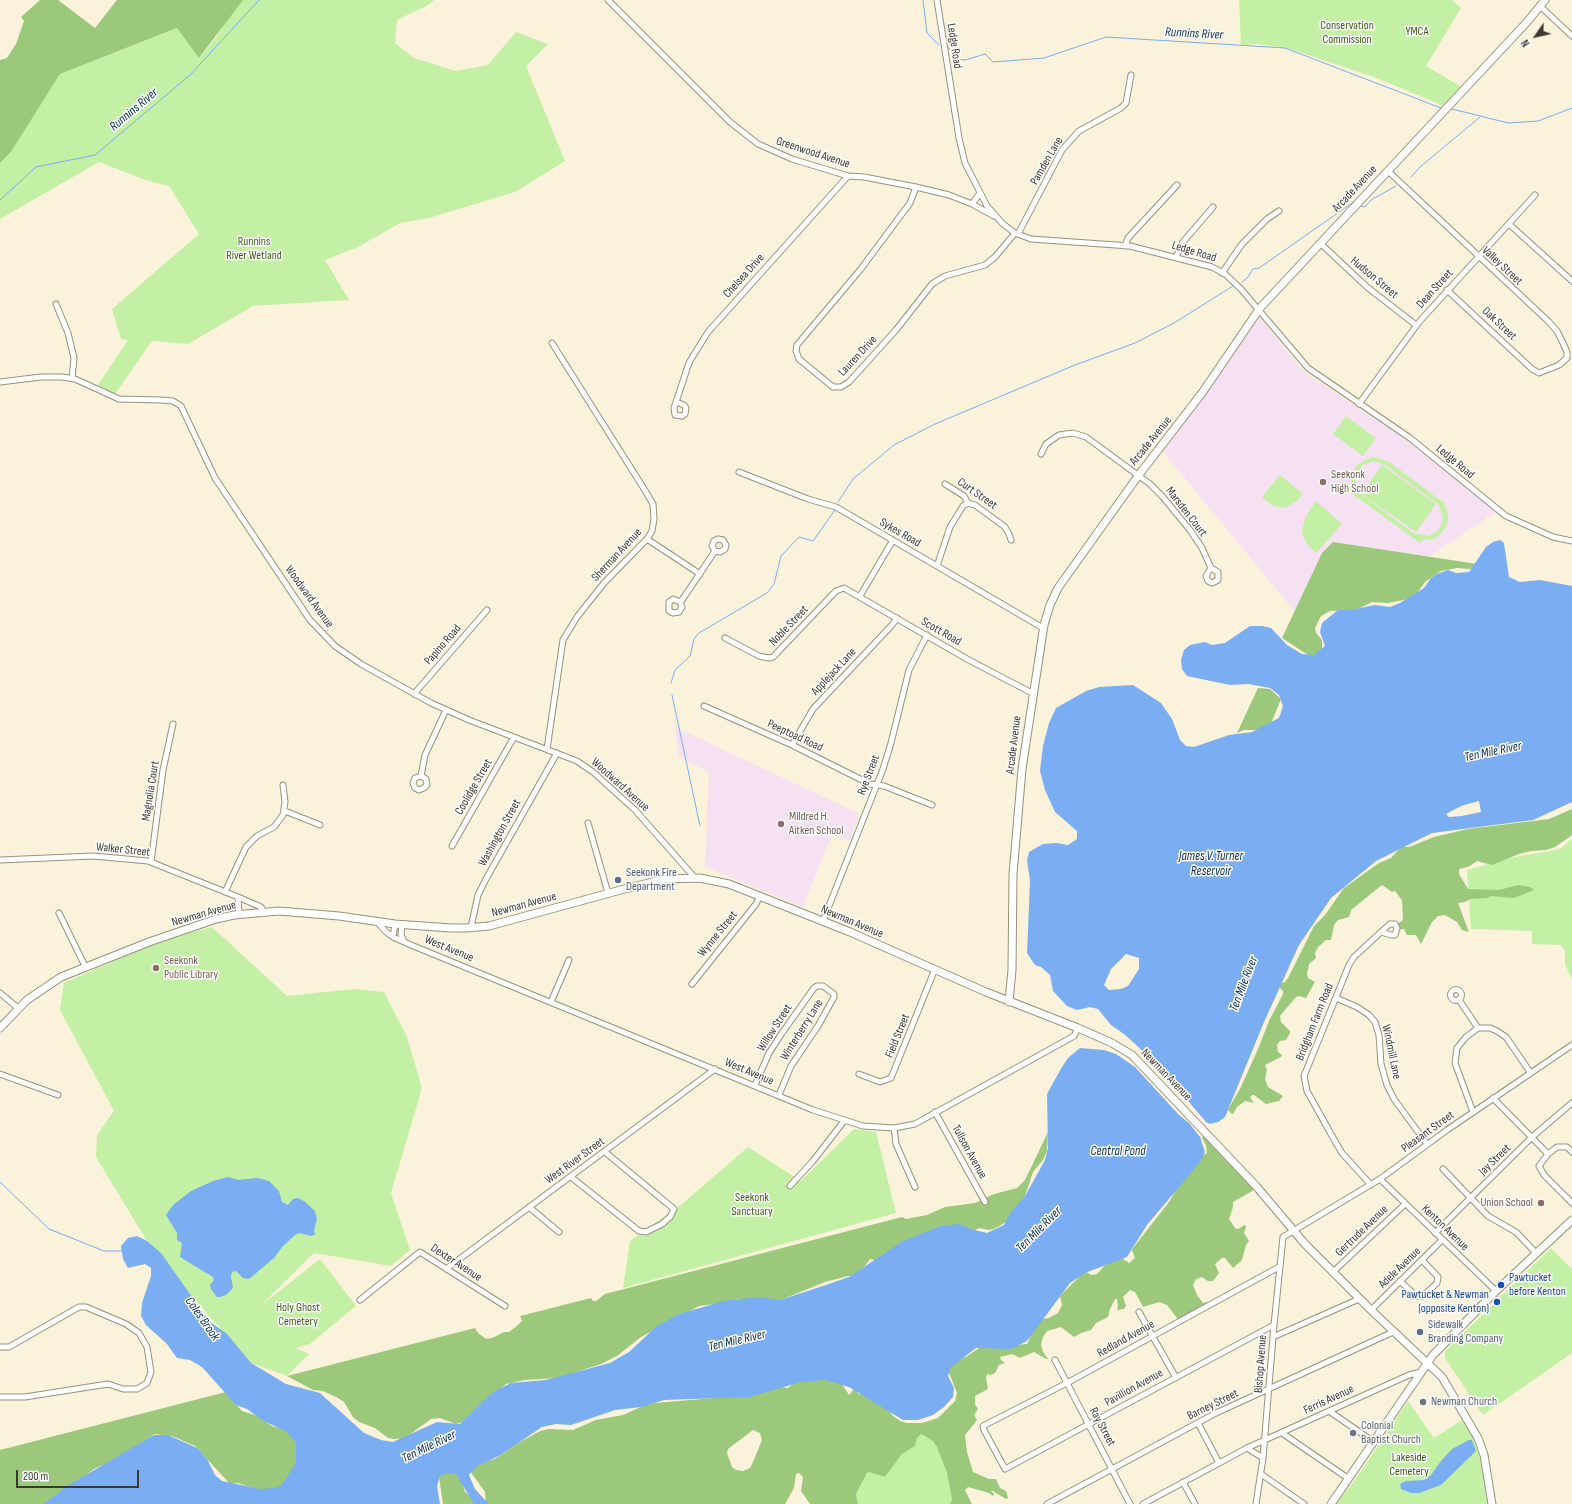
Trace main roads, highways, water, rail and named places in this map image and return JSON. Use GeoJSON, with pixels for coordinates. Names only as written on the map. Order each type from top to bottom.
{"type":"FeatureCollection","features":[{"type":"Feature","properties":{"kind":"main road","name":"Arcade Avenue"},"geometry":{"type":"LineString","coordinates":[[1009,1002],[1012,986],[1013,874],[1022,769],[1032,693],[1043,628],[1050,605],[1058,588],[1138,476],[1191,408],[1259,309],[1545,0]]}},
{"type":"Feature","properties":{"kind":"main road","name":"Newman Avenue"},"geometry":{"type":"LineString","coordinates":[[0,1028],[18,1008],[42,989],[61,977],[85,966],[183,930],[216,919],[239,914],[264,912],[305,913],[377,922],[451,928],[489,926],[659,880],[695,878],[729,884],[823,921],[1009,1002],[1078,1028],[1118,1046],[1132,1055],[1261,1191],[1293,1230],[1333,1272],[1393,1332],[1442,1377],[1478,1438],[1484,1455],[1492,1504]]}},
{"type":"Feature","properties":{"kind":"main road"},"geometry":{"type":"LineString","coordinates":[[1332,1504],[1421,1372],[1438,1350],[1496,1291],[1571,1224]]}},
{"type":"Feature","properties":{"kind":"water","name":"James V. Turner Reservoir"},"geometry":{"type":"Polygon","coordinates":[[[1500,540],[1504,543],[1509,577],[1520,582],[1540,580],[1572,586],[1572,802],[1533,820],[1432,833],[1376,861],[1331,898],[1299,945],[1264,1022],[1225,1117],[1218,1122],[1210,1124],[1206,1122],[1154,1061],[1124,1034],[1111,1025],[1098,1009],[1090,1007],[1077,1010],[1067,1006],[1053,991],[1050,975],[1041,967],[1035,965],[1027,953],[1030,881],[1027,860],[1029,852],[1043,844],[1056,843],[1068,845],[1077,839],[1077,831],[1055,812],[1045,790],[1040,771],[1043,746],[1049,723],[1056,708],[1086,691],[1099,687],[1133,685],[1161,703],[1172,719],[1180,740],[1186,746],[1194,747],[1229,735],[1252,732],[1279,718],[1283,706],[1279,695],[1270,688],[1248,684],[1230,685],[1187,676],[1182,669],[1181,660],[1184,650],[1190,645],[1205,642],[1212,645],[1225,643],[1250,626],[1262,626],[1271,628],[1287,645],[1302,654],[1314,655],[1325,646],[1320,632],[1322,623],[1338,610],[1350,610],[1375,605],[1390,607],[1400,603],[1424,588],[1431,578],[1437,574],[1448,570],[1456,573],[1469,572],[1486,547],[1493,542],[1500,540]],[[1479,801],[1461,806],[1446,814],[1449,817],[1481,812],[1479,801]],[[1126,954],[1111,969],[1104,985],[1109,990],[1121,989],[1128,986],[1139,969],[1139,958],[1126,954]]]}},
{"type":"Feature","properties":{"kind":"water","name":"Central Pond"},"geometry":{"type":"Polygon","coordinates":[[[1080,1048],[1104,1050],[1116,1054],[1135,1067],[1179,1115],[1189,1123],[1200,1137],[1205,1152],[1200,1162],[1147,1225],[1127,1257],[1085,1273],[1070,1283],[1027,1341],[1011,1349],[976,1348],[950,1368],[948,1376],[954,1388],[953,1397],[944,1407],[933,1415],[918,1420],[903,1420],[849,1387],[825,1380],[801,1382],[749,1397],[664,1400],[641,1407],[615,1410],[571,1425],[556,1424],[542,1427],[499,1456],[476,1467],[469,1475],[475,1489],[490,1504],[474,1504],[456,1474],[448,1473],[440,1476],[437,1486],[440,1504],[44,1504],[67,1486],[154,1435],[168,1435],[197,1448],[207,1459],[215,1475],[222,1481],[260,1489],[281,1486],[296,1463],[296,1443],[287,1432],[262,1420],[247,1409],[236,1405],[202,1367],[190,1360],[177,1358],[167,1344],[146,1325],[141,1316],[142,1303],[151,1276],[151,1268],[145,1264],[128,1268],[123,1259],[121,1246],[128,1238],[137,1236],[147,1241],[161,1253],[209,1321],[227,1334],[251,1363],[286,1384],[320,1393],[364,1433],[381,1440],[393,1442],[437,1422],[460,1424],[493,1392],[511,1383],[546,1380],[610,1363],[629,1352],[657,1326],[679,1314],[724,1301],[758,1297],[780,1300],[823,1286],[849,1277],[903,1241],[941,1226],[959,1224],[987,1233],[1004,1225],[1011,1212],[1025,1196],[1045,1160],[1048,1148],[1047,1094],[1068,1058],[1080,1048]]]}},
{"type":"Feature","properties":{"kind":"water"},"geometry":{"type":"Polygon","coordinates":[[[228,1177],[238,1180],[257,1178],[269,1181],[279,1191],[282,1202],[288,1205],[293,1199],[298,1198],[304,1201],[315,1211],[317,1219],[314,1230],[315,1234],[312,1236],[299,1233],[295,1235],[282,1247],[274,1258],[249,1279],[243,1278],[236,1271],[232,1272],[231,1277],[233,1288],[226,1295],[217,1297],[210,1285],[214,1280],[213,1277],[180,1257],[182,1243],[177,1240],[177,1233],[166,1215],[173,1205],[191,1191],[213,1181],[228,1177]]]}},
{"type":"Feature","properties":{"kind":"water"},"geometry":{"type":"Polygon","coordinates":[[[1469,1440],[1472,1440],[1476,1451],[1441,1485],[1419,1493],[1411,1493],[1401,1489],[1400,1484],[1406,1481],[1424,1480],[1431,1475],[1452,1449],[1469,1440]]]}},
{"type":"Feature","properties":{"kind":"waterway","name":"Runnins River"},"geometry":{"type":"LineString","coordinates":[[0,200],[36,167],[95,155],[190,75],[259,0]]}},
{"type":"Feature","properties":{"kind":"waterway","name":"Runnins River"},"geometry":{"type":"LineString","coordinates":[[923,0],[927,33],[939,45]]}},
{"type":"Feature","properties":{"kind":"waterway","name":"Runnins River"},"geometry":{"type":"LineString","coordinates":[[949,48],[957,59],[965,60],[985,54],[993,62],[1044,58],[1106,37],[1285,48],[1441,108]]}},
{"type":"Feature","properties":{"kind":"waterway","name":"Runnins River"},"geometry":{"type":"LineString","coordinates":[[1452,109],[1508,123],[1538,121],[1572,108]]}},
{"type":"Feature","properties":{"kind":"waterway"},"geometry":{"type":"LineString","coordinates":[[1411,177],[1420,167],[1480,117]]}},
{"type":"Feature","properties":{"kind":"waterway"},"geometry":{"type":"LineString","coordinates":[[1361,206],[1365,207],[1371,200],[1396,186]]}},
{"type":"Feature","properties":{"kind":"waterway"},"geometry":{"type":"LineString","coordinates":[[1242,282],[1248,277],[1253,269],[1259,268],[1355,201]]}},
{"type":"Feature","properties":{"kind":"waterway"},"geometry":{"type":"LineString","coordinates":[[838,502],[853,479],[894,445],[935,424],[1075,365],[1135,343],[1174,323],[1233,286]]}},
{"type":"Feature","properties":{"kind":"waterway"},"geometry":{"type":"LineString","coordinates":[[671,683],[675,670],[690,656],[694,639],[699,633],[767,593],[774,584],[781,556],[799,537],[813,541],[835,510]]}},
{"type":"Feature","properties":{"kind":"waterway"},"geometry":{"type":"LineString","coordinates":[[672,695],[700,826]]}},
{"type":"Feature","properties":{"kind":"waterway","name":"Coles Brook"},"geometry":{"type":"LineString","coordinates":[[0,1182],[49,1229],[104,1251],[122,1251]]}},
{"type":"Feature","properties":{"kind":"place","name":"Seekonk High School"},"geometry":{"type":"Point","coordinates":[1323,482]}},
{"type":"Feature","properties":{"kind":"place","name":"Mildred H. Aitken School"},"geometry":{"type":"Point","coordinates":[781,824]}},
{"type":"Feature","properties":{"kind":"place","name":"Seekonk Fire Department"},"geometry":{"type":"Point","coordinates":[618,880]}},
{"type":"Feature","properties":{"kind":"place","name":"Seekonk Public Library"},"geometry":{"type":"Point","coordinates":[156,968]}},
{"type":"Feature","properties":{"kind":"place","name":"Union School"},"geometry":{"type":"Point","coordinates":[1541,1203]}},
{"type":"Feature","properties":{"kind":"place","name":"Pawtucket before Kenton"},"geometry":{"type":"Point","coordinates":[1501,1285]}},
{"type":"Feature","properties":{"kind":"place","name":"Pawtucket & Newman (opposite Kenton)"},"geometry":{"type":"Point","coordinates":[1497,1302]}},
{"type":"Feature","properties":{"kind":"place","name":"Sidewalk Branding Company"},"geometry":{"type":"Point","coordinates":[1420,1332]}},
{"type":"Feature","properties":{"kind":"place","name":"Newman Church"},"geometry":{"type":"Point","coordinates":[1423,1402]}},
{"type":"Feature","properties":{"kind":"place","name":"Colonial Baptist Church"},"geometry":{"type":"Point","coordinates":[1353,1433]}},
{"type":"Feature","properties":{"kind":"park label","name":"YMCA"},"geometry":{"type":"Point","coordinates":[1417,32]}},
{"type":"Feature","properties":{"kind":"park label","name":"Conservation Commission"},"geometry":{"type":"Point","coordinates":[1347,33]}},
{"type":"Feature","properties":{"kind":"park label","name":"Runnins River Wetland"},"geometry":{"type":"Point","coordinates":[254,249]}},
{"type":"Feature","properties":{"kind":"park label","name":"Seekonk Sanctuary"},"geometry":{"type":"Point","coordinates":[752,1205]}},
{"type":"Feature","properties":{"kind":"park label","name":"Holy Ghost Cemetery"},"geometry":{"type":"Point","coordinates":[298,1315]}},
{"type":"Feature","properties":{"kind":"park label","name":"Lakeside Cemetery"},"geometry":{"type":"Point","coordinates":[1409,1465]}},
{"type":"Feature","properties":{"kind":"water label","name":"Ten Mile River"},"geometry":{"type":"Point","coordinates":[1493,752]}},
{"type":"Feature","properties":{"kind":"water label","name":"Ten Mile River"},"geometry":{"type":"Point","coordinates":[1244,984]}},
{"type":"Feature","properties":{"kind":"water label","name":"Ten Mile River"},"geometry":{"type":"Point","coordinates":[1039,1230]}},
{"type":"Feature","properties":{"kind":"water label","name":"Ten Mile River"},"geometry":{"type":"Point","coordinates":[737,1341]}},
{"type":"Feature","properties":{"kind":"water label","name":"Ten Mile River"},"geometry":{"type":"Point","coordinates":[429,1447]}}]}
